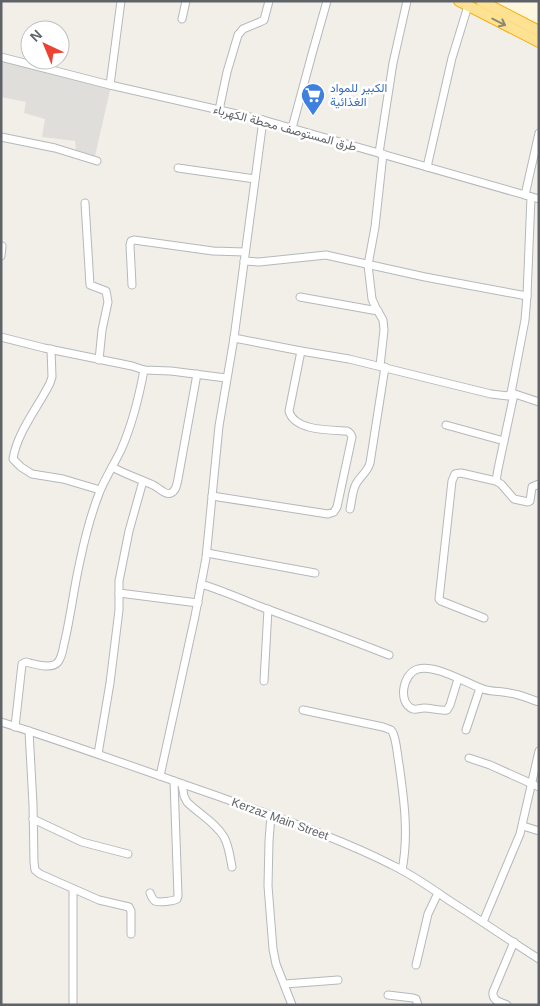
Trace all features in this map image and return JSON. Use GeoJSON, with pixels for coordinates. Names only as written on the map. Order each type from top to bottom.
{"type":"FeatureCollection","features":[{"type":"Feature","properties":{"kind":"highway"},"geometry":{"type":"LineString","coordinates":[[481,1],[539,30]]}},
{"type":"Feature","properties":{"kind":"highway"},"geometry":{"type":"LineString","coordinates":[[463,4],[539,42]]}},
{"type":"Feature","properties":{"kind":"street"},"geometry":{"type":"LineString","coordinates":[[110,85],[121,1]]}},
{"type":"Feature","properties":{"kind":"street"},"geometry":{"type":"LineString","coordinates":[[182,19],[186,1]]}},
{"type":"Feature","properties":{"kind":"street"},"geometry":{"type":"LineString","coordinates":[[219,110],[226,72],[238,35],[243,29],[264,20],[269,1]]}},
{"type":"Feature","properties":{"kind":"street"},"geometry":{"type":"LineString","coordinates":[[292,128],[327,1]]}},
{"type":"Feature","properties":{"kind":"street"},"geometry":{"type":"LineString","coordinates":[[350,509],[355,486],[366,473],[370,463],[383,366],[383,320],[372,299],[368,265],[376,219],[381,154],[393,63],[407,1]]}},
{"type":"Feature","properties":{"kind":"street"},"geometry":{"type":"LineString","coordinates":[[427,167],[463,4]]}},
{"type":"Feature","properties":{"kind":"street","name":"طرق المستوصف محطة الكهرباء"},"geometry":{"type":"LineString","coordinates":[[1,57],[110,85],[263,120],[532,197]]}},
{"type":"Feature","properties":{"kind":"street"},"geometry":{"type":"LineString","coordinates":[[160,776],[198,603],[207,553],[219,426],[234,338],[263,120]]}},
{"type":"Feature","properties":{"kind":"street"},"geometry":{"type":"LineString","coordinates":[[496,480],[525,320],[532,197],[539,133]]}},
{"type":"Feature","properties":{"kind":"street"},"geometry":{"type":"LineString","coordinates":[[1,137],[55,148],[97,161]]}},
{"type":"Feature","properties":{"kind":"street"},"geometry":{"type":"LineString","coordinates":[[178,168],[255,179]]}},
{"type":"Feature","properties":{"kind":"street"},"geometry":{"type":"LineString","coordinates":[[85,202],[90,285],[106,291],[108,302],[99,360]]}},
{"type":"Feature","properties":{"kind":"street"},"geometry":{"type":"LineString","coordinates":[[132,284],[130,245],[131,241],[134,240],[206,250],[245,252]]}},
{"type":"Feature","properties":{"kind":"street"},"geometry":{"type":"LineString","coordinates":[[1,256],[2,246]]}},
{"type":"Feature","properties":{"kind":"street"},"geometry":{"type":"LineString","coordinates":[[244,261],[259,262],[326,255],[527,296]]}},
{"type":"Feature","properties":{"kind":"street"},"geometry":{"type":"LineString","coordinates":[[300,297],[378,311]]}},
{"type":"Feature","properties":{"kind":"street"},"geometry":{"type":"LineString","coordinates":[[1,337],[144,370],[226,378]]}},
{"type":"Feature","properties":{"kind":"street"},"geometry":{"type":"LineString","coordinates":[[234,338],[383,366],[504,396],[513,393],[539,402]]}},
{"type":"Feature","properties":{"kind":"street"},"geometry":{"type":"LineString","coordinates":[[51,350],[52,377],[50,383],[28,420],[13,459],[20,467],[32,474],[63,479],[100,490]]}},
{"type":"Feature","properties":{"kind":"street"},"geometry":{"type":"LineString","coordinates":[[212,496],[328,514],[334,512],[337,507],[352,437],[351,433],[347,431],[312,428],[303,425],[291,417],[290,411],[302,351]]}},
{"type":"Feature","properties":{"kind":"street"},"geometry":{"type":"LineString","coordinates":[[15,727],[22,664],[26,662],[50,666],[58,663],[89,523],[100,490],[121,450],[140,394],[144,370]]}},
{"type":"Feature","properties":{"kind":"street"},"geometry":{"type":"LineString","coordinates":[[112,468],[153,485],[166,493],[172,493],[176,488],[197,374]]}},
{"type":"Feature","properties":{"kind":"street"},"geometry":{"type":"LineString","coordinates":[[446,425],[504,441]]}},
{"type":"Feature","properties":{"kind":"street"},"geometry":{"type":"LineString","coordinates":[[484,618],[441,602],[438,596],[453,477],[457,473],[461,473],[496,480],[514,499],[528,502],[531,500],[532,486],[539,484]]}},
{"type":"Feature","properties":{"kind":"street"},"geometry":{"type":"LineString","coordinates":[[98,754],[110,683],[119,610],[119,581],[129,531],[143,481]]}},
{"type":"Feature","properties":{"kind":"street"},"geometry":{"type":"LineString","coordinates":[[207,553],[316,573]]}},
{"type":"Feature","properties":{"kind":"street"},"geometry":{"type":"LineString","coordinates":[[201,584],[389,655]]}},
{"type":"Feature","properties":{"kind":"street"},"geometry":{"type":"LineString","coordinates":[[119,593],[198,603]]}},
{"type":"Feature","properties":{"kind":"street"},"geometry":{"type":"LineString","coordinates":[[264,681],[268,609]]}},
{"type":"Feature","properties":{"kind":"street"},"geometry":{"type":"LineString","coordinates":[[458,678],[447,710],[424,708],[415,710],[408,706],[404,694],[406,678],[416,669],[429,668],[458,678],[486,690],[519,695],[539,702]]}},
{"type":"Feature","properties":{"kind":"street"},"geometry":{"type":"LineString","coordinates":[[466,730],[480,688]]}},
{"type":"Feature","properties":{"kind":"street"},"geometry":{"type":"LineString","coordinates":[[302,710],[391,730],[400,775],[406,825],[405,857],[402,870]]}},
{"type":"Feature","properties":{"kind":"street","name":"Kerzaz Main Street"},"geometry":{"type":"LineString","coordinates":[[1,722],[271,815],[365,851],[402,870],[539,959]]}},
{"type":"Feature","properties":{"kind":"street"},"geometry":{"type":"LineString","coordinates":[[29,731],[35,870],[99,900],[130,907],[132,911],[131,934]]}},
{"type":"Feature","properties":{"kind":"street"},"geometry":{"type":"LineString","coordinates":[[483,922],[523,826],[535,785],[539,751]]}},
{"type":"Feature","properties":{"kind":"street"},"geometry":{"type":"LineString","coordinates":[[470,758],[535,785]]}},
{"type":"Feature","properties":{"kind":"street"},"geometry":{"type":"LineString","coordinates":[[150,893],[155,901],[174,901],[178,896],[174,781]]}},
{"type":"Feature","properties":{"kind":"street"},"geometry":{"type":"LineString","coordinates":[[182,784],[187,802],[218,828],[223,836],[228,846],[232,867]]}},
{"type":"Feature","properties":{"kind":"street"},"geometry":{"type":"LineString","coordinates":[[271,815],[268,868],[270,926],[274,956],[292,1005]]}},
{"type":"Feature","properties":{"kind":"street"},"geometry":{"type":"LineString","coordinates":[[33,819],[82,842],[128,854]]}},
{"type":"Feature","properties":{"kind":"street"},"geometry":{"type":"LineString","coordinates":[[523,826],[539,831]]}},
{"type":"Feature","properties":{"kind":"street"},"geometry":{"type":"LineString","coordinates":[[73,889],[73,1005]]}},
{"type":"Feature","properties":{"kind":"street"},"geometry":{"type":"LineString","coordinates":[[416,965],[428,914],[438,893]]}},
{"type":"Feature","properties":{"kind":"street"},"geometry":{"type":"LineString","coordinates":[[504,1004],[495,1000],[492,992],[514,942]]}},
{"type":"Feature","properties":{"kind":"street"},"geometry":{"type":"LineString","coordinates":[[285,984],[338,980]]}},
{"type":"Feature","properties":{"kind":"street"},"geometry":{"type":"LineString","coordinates":[[388,995],[416,999],[418,1005]]}},
{"type":"Feature","properties":{"kind":"shaded area"},"geometry":{"type":"Polygon","coordinates":[[[481,1],[539,1],[539,31],[481,1]]]}},
{"type":"Feature","properties":{"kind":"shaded area"},"geometry":{"type":"Polygon","coordinates":[[[1,55],[20,60],[20,70],[54,70],[111,86],[95,156],[76,150],[75,141],[42,137],[45,119],[24,113],[26,102],[1,97],[1,55]]]}},
{"type":"Feature","properties":{"kind":"place","name":"الكبير للمواد الغذائية"},"geometry":{"type":"Point","coordinates":[313,116]}}]}
